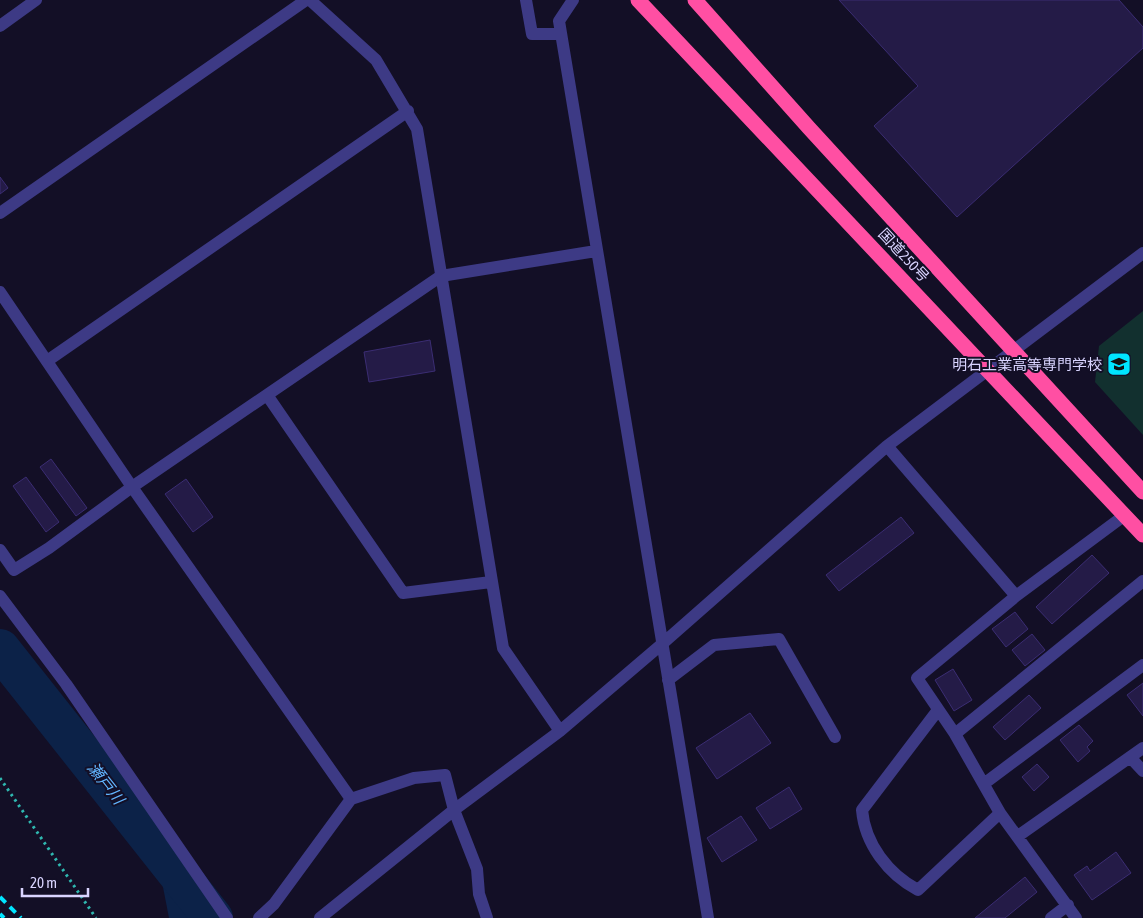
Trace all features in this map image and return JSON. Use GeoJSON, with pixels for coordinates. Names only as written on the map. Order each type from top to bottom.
{"type":"FeatureCollection","features":[{"type":"Feature","properties":{"kind":"highway","name":"国道250号"},"geometry":{"type":"LineString","coordinates":[[638,0],[1143,535]]}},
{"type":"Feature","properties":{"kind":"highway","name":"国道250号"},"geometry":{"type":"LineString","coordinates":[[695,0],[809,128],[1143,492]]}},
{"type":"Feature","properties":{"kind":"street"},"geometry":{"type":"LineString","coordinates":[[0,26],[36,0]]}},
{"type":"Feature","properties":{"kind":"street"},"geometry":{"type":"LineString","coordinates":[[0,213],[308,0],[376,60],[417,129],[503,648],[560,732]]}},
{"type":"Feature","properties":{"kind":"street"},"geometry":{"type":"LineString","coordinates":[[526,0],[532,34],[561,34]]}},
{"type":"Feature","properties":{"kind":"street"},"geometry":{"type":"LineString","coordinates":[[573,0],[559,21],[708,918]]}},
{"type":"Feature","properties":{"kind":"street"},"geometry":{"type":"LineString","coordinates":[[47,361],[408,111]]}},
{"type":"Feature","properties":{"kind":"street"},"geometry":{"type":"LineString","coordinates":[[0,550],[14,570],[49,548],[132,487],[441,276],[596,251]]}},
{"type":"Feature","properties":{"kind":"street"},"geometry":{"type":"LineString","coordinates":[[320,918],[454,810],[560,732],[887,446],[1143,253]]}},
{"type":"Feature","properties":{"kind":"street"},"geometry":{"type":"LineString","coordinates":[[0,292],[132,487],[352,799]]}},
{"type":"Feature","properties":{"kind":"street"},"geometry":{"type":"LineString","coordinates":[[267,395],[403,593],[491,582]]}},
{"type":"Feature","properties":{"kind":"street"},"geometry":{"type":"LineString","coordinates":[[887,446],[1016,596]]}},
{"type":"Feature","properties":{"kind":"street"},"geometry":{"type":"LineString","coordinates":[[1076,918],[1000,813],[985,783],[955,734],[917,678],[1016,596],[1124,515]]}},
{"type":"Feature","properties":{"kind":"street"},"geometry":{"type":"LineString","coordinates":[[955,734],[1143,581]]}},
{"type":"Feature","properties":{"kind":"street"},"geometry":{"type":"LineString","coordinates":[[0,596],[66,684],[227,918]]}},
{"type":"Feature","properties":{"kind":"street"},"geometry":{"type":"LineString","coordinates":[[668,680],[714,645],[779,639],[835,737]]}},
{"type":"Feature","properties":{"kind":"street"},"geometry":{"type":"LineString","coordinates":[[985,783],[1143,665]]}},
{"type":"Feature","properties":{"kind":"street"},"geometry":{"type":"LineString","coordinates":[[938,710],[862,810],[863,822],[871,846],[902,882],[918,890],[1000,813]]}},
{"type":"Feature","properties":{"kind":"street"},"geometry":{"type":"LineString","coordinates":[[1018,836],[1143,748]]}},
{"type":"Feature","properties":{"kind":"street"},"geometry":{"type":"LineString","coordinates":[[1130,756],[1143,771]]}},
{"type":"Feature","properties":{"kind":"street"},"geometry":{"type":"LineString","coordinates":[[259,918],[274,904],[352,799],[414,778],[445,774],[454,810],[477,869],[479,894],[487,918]]}},
{"type":"Feature","properties":{"kind":"street"},"geometry":{"type":"LineString","coordinates":[[1051,918],[1068,905]]}},
{"type":"Feature","properties":{"kind":"path"},"geometry":{"type":"LineString","coordinates":[[0,778],[96,918]]}},
{"type":"Feature","properties":{"kind":"green space","name":"明石工業高等専門学校"},"geometry":{"type":"Polygon","coordinates":[[[1143,311],[1143,435],[1095,382],[1099,346],[1143,311]]]}},
{"type":"Feature","properties":{"kind":"water"},"geometry":{"type":"Polygon","coordinates":[[[175,874],[203,918],[169,918],[163,887],[175,874]]]}},
{"type":"Feature","properties":{"kind":"building"},"geometry":{"type":"Polygon","coordinates":[[[839,0],[1119,0],[1143,27],[1143,48],[957,217],[874,126],[918,86],[839,0]]]}},
{"type":"Feature","properties":{"kind":"building"},"geometry":{"type":"Polygon","coordinates":[[[0,177],[8,188],[0,194],[0,177]]]}},
{"type":"Feature","properties":{"kind":"building"},"geometry":{"type":"Polygon","coordinates":[[[430,340],[435,371],[369,382],[364,352],[430,340]]]}},
{"type":"Feature","properties":{"kind":"building"},"geometry":{"type":"Polygon","coordinates":[[[51,459],[87,508],[76,516],[40,467],[51,459]]]}},
{"type":"Feature","properties":{"kind":"building"},"geometry":{"type":"Polygon","coordinates":[[[26,477],[59,522],[46,532],[13,486],[26,477]]]}},
{"type":"Feature","properties":{"kind":"building"},"geometry":{"type":"Polygon","coordinates":[[[186,479],[213,517],[193,532],[165,494],[186,479]]]}},
{"type":"Feature","properties":{"kind":"building"},"geometry":{"type":"Polygon","coordinates":[[[901,517],[914,533],[839,591],[826,575],[901,517]]]}},
{"type":"Feature","properties":{"kind":"building"},"geometry":{"type":"Polygon","coordinates":[[[1092,555],[1109,573],[1052,624],[1036,607],[1092,555]]]}},
{"type":"Feature","properties":{"kind":"building"},"geometry":{"type":"Polygon","coordinates":[[[1015,612],[1028,629],[1006,647],[992,629],[1015,612]]]}},
{"type":"Feature","properties":{"kind":"building"},"geometry":{"type":"Polygon","coordinates":[[[1032,634],[1045,650],[1025,666],[1012,650],[1032,634]]]}},
{"type":"Feature","properties":{"kind":"building"},"geometry":{"type":"Polygon","coordinates":[[[953,669],[972,700],[954,711],[935,680],[953,669]]]}},
{"type":"Feature","properties":{"kind":"building"},"geometry":{"type":"Polygon","coordinates":[[[1143,683],[1143,716],[1127,695],[1143,683]]]}},
{"type":"Feature","properties":{"kind":"building"},"geometry":{"type":"Polygon","coordinates":[[[1029,695],[1041,708],[1005,740],[993,727],[1029,695]]]}},
{"type":"Feature","properties":{"kind":"building"},"geometry":{"type":"Polygon","coordinates":[[[750,713],[771,743],[717,779],[696,748],[750,713]]]}},
{"type":"Feature","properties":{"kind":"building"},"geometry":{"type":"Polygon","coordinates":[[[1079,725],[1093,741],[1087,747],[1090,751],[1078,762],[1060,740],[1079,725]]]}},
{"type":"Feature","properties":{"kind":"building"},"geometry":{"type":"Polygon","coordinates":[[[1037,764],[1049,777],[1034,791],[1022,777],[1037,764]]]}},
{"type":"Feature","properties":{"kind":"building"},"geometry":{"type":"Polygon","coordinates":[[[789,787],[802,809],[770,829],[756,808],[789,787]]]}},
{"type":"Feature","properties":{"kind":"building"},"geometry":{"type":"Polygon","coordinates":[[[741,816],[757,840],[722,862],[707,838],[741,816]]]}},
{"type":"Feature","properties":{"kind":"building"},"geometry":{"type":"Polygon","coordinates":[[[1116,852],[1131,873],[1092,900],[1074,875],[1087,866],[1090,871],[1116,852]]]}},
{"type":"Feature","properties":{"kind":"building"},"geometry":{"type":"Polygon","coordinates":[[[1025,877],[1037,892],[1005,918],[975,918],[1025,877]]]}},
{"type":"Feature","properties":{"kind":"waterway","name":"瀬戸川"},"geometry":{"type":"LineString","coordinates":[[0,649],[213,918]]}},
{"type":"Feature","properties":{"kind":"railway"},"geometry":{"type":"LineString","coordinates":[[0,897],[21,918]]}},
{"type":"Feature","properties":{"kind":"railway"},"geometry":{"type":"LineString","coordinates":[[0,914],[4,918]]}},
{"type":"Feature","properties":{"kind":"place","name":"明石工業高等専門学校"},"geometry":{"type":"Point","coordinates":[1119,364]}}]}
